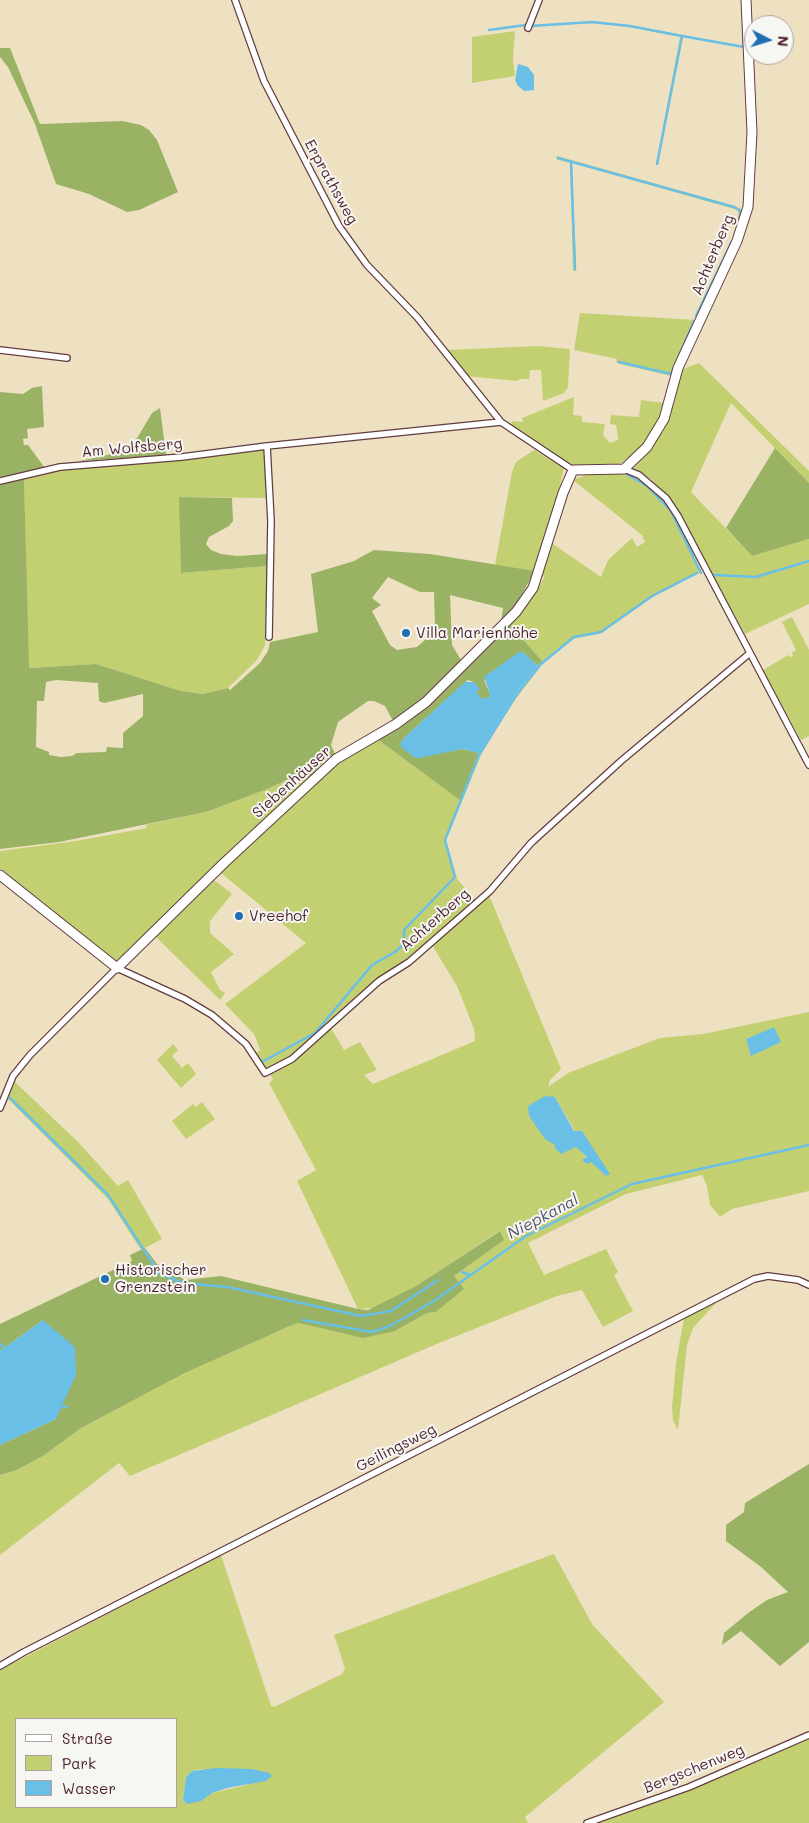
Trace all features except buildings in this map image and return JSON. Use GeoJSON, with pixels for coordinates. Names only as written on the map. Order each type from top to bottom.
{"type":"FeatureCollection","features":[{"type":"Feature","properties":{"kind":"street","name":"Erprathsweg"},"geometry":{"type":"LineString","coordinates":[[234,0],[264,81],[339,226],[367,265],[418,317],[501,422],[573,470]]}},
{"type":"Feature","properties":{"kind":"street"},"geometry":{"type":"LineString","coordinates":[[528,28],[539,0]]}},
{"type":"Feature","properties":{"kind":"street","name":"Achterberg"},"geometry":{"type":"LineString","coordinates":[[624,468],[647,447],[664,419],[678,368],[737,241],[748,207],[752,132],[746,0]]}},
{"type":"Feature","properties":{"kind":"street"},"geometry":{"type":"LineString","coordinates":[[0,350],[67,358]]}},
{"type":"Feature","properties":{"kind":"street","name":"Am Wolfsberg"},"geometry":{"type":"LineString","coordinates":[[0,481],[60,467],[182,457],[267,446],[501,422]]}},
{"type":"Feature","properties":{"kind":"street"},"geometry":{"type":"LineString","coordinates":[[267,446],[271,521],[269,637]]}},
{"type":"Feature","properties":{"kind":"street"},"geometry":{"type":"LineString","coordinates":[[573,470],[624,468],[638,475],[666,498],[678,516],[809,765]]}},
{"type":"Feature","properties":{"kind":"street","name":"Siebenhäuser"},"geometry":{"type":"LineString","coordinates":[[118,968],[224,863],[336,758],[396,724],[426,702],[516,612],[533,588],[563,493],[573,470]]}},
{"type":"Feature","properties":{"kind":"street","name":"Achterberg"},"geometry":{"type":"LineString","coordinates":[[118,968],[185,999],[212,1015],[246,1044],[266,1073],[277,1068],[292,1060],[379,981],[409,962],[490,891],[532,843],[614,768],[750,653]]}},
{"type":"Feature","properties":{"kind":"street"},"geometry":{"type":"LineString","coordinates":[[0,875],[118,968],[30,1055],[13,1076],[0,1108]]}},
{"type":"Feature","properties":{"kind":"street","name":"Geilingsweg"},"geometry":{"type":"LineString","coordinates":[[0,1666],[754,1279],[768,1276],[798,1280],[809,1284]]}},
{"type":"Feature","properties":{"kind":"street","name":"Bergschenweg"},"geometry":{"type":"LineString","coordinates":[[587,1823],[689,1787],[809,1735]]}},
{"type":"Feature","properties":{"kind":"green space"},"geometry":{"type":"Polygon","coordinates":[[[741,0],[743,0],[744,48],[683,37],[658,165],[656,164],[680,37],[629,27],[591,23],[530,26],[592,22],[629,25],[742,46],[741,0]]]}},
{"type":"Feature","properties":{"kind":"green space"},"geometry":{"type":"Polygon","coordinates":[[[515,31],[513,59],[515,76],[472,83],[472,37],[515,31]]]}},
{"type":"Feature","properties":{"kind":"green space"},"geometry":{"type":"Polygon","coordinates":[[[0,48],[10,48],[40,124],[122,121],[141,125],[149,130],[157,140],[178,192],[139,210],[127,212],[89,194],[56,184],[35,124],[8,67],[0,57],[0,48]]]}},
{"type":"Feature","properties":{"kind":"green space"},"geometry":{"type":"Polygon","coordinates":[[[557,156],[735,206],[741,211],[735,237],[698,317],[695,316],[734,235],[739,212],[572,163],[576,271],[573,271],[570,163],[556,159],[557,156]]]}},
{"type":"Feature","properties":{"kind":"green space"},"geometry":{"type":"Polygon","coordinates":[[[580,313],[696,320],[671,376],[616,363],[617,359],[574,350],[580,313]]]}},
{"type":"Feature","properties":{"kind":"green space"},"geometry":{"type":"Polygon","coordinates":[[[538,346],[570,349],[568,387],[564,393],[543,401],[541,370],[530,370],[529,379],[517,381],[466,376],[447,350],[538,346]]]}},
{"type":"Feature","properties":{"kind":"green space"},"geometry":{"type":"Polygon","coordinates":[[[699,363],[809,471],[809,483],[731,403],[691,492],[752,556],[809,539],[809,604],[745,634],[673,502],[651,479],[634,468],[653,446],[667,421],[683,369],[699,363]]]}},
{"type":"Feature","properties":{"kind":"green space"},"geometry":{"type":"Polygon","coordinates":[[[42,386],[44,427],[27,429],[28,438],[23,439],[24,445],[28,445],[45,468],[0,478],[0,392],[23,394],[32,388],[42,386]]]}},
{"type":"Feature","properties":{"kind":"green space"},"geometry":{"type":"Polygon","coordinates":[[[574,397],[573,415],[582,416],[582,422],[605,424],[603,435],[610,443],[618,440],[616,425],[610,424],[611,415],[639,417],[641,400],[664,403],[654,429],[637,452],[616,466],[574,467],[511,426],[512,421],[523,422],[522,418],[574,397]]]}},
{"type":"Feature","properties":{"kind":"green space"},"geometry":{"type":"Polygon","coordinates":[[[160,408],[166,455],[79,461],[130,450],[152,413],[160,408]]]}},
{"type":"Feature","properties":{"kind":"green space"},"geometry":{"type":"Polygon","coordinates":[[[265,447],[268,498],[180,497],[181,573],[267,566],[265,645],[257,660],[228,688],[203,694],[181,691],[96,664],[28,668],[24,478],[57,470],[265,447]]]}},
{"type":"Feature","properties":{"kind":"green space"},"geometry":{"type":"Polygon","coordinates":[[[775,448],[809,483],[809,539],[752,556],[726,528],[775,448]]]}},
{"type":"Feature","properties":{"kind":"green space"},"geometry":{"type":"Polygon","coordinates":[[[534,450],[564,468],[551,526],[535,571],[495,565],[512,472],[516,462],[534,450]]]}},
{"type":"Feature","properties":{"kind":"green space"},"geometry":{"type":"Polygon","coordinates":[[[625,472],[658,495],[671,510],[701,572],[653,597],[601,633],[573,639],[543,663],[503,716],[481,755],[446,840],[457,879],[475,900],[411,956],[379,979],[287,1061],[265,1070],[256,1053],[260,1050],[254,1034],[225,1004],[306,943],[221,873],[331,767],[377,739],[461,801],[479,753],[516,693],[542,662],[509,624],[533,597],[544,578],[541,568],[550,542],[601,577],[608,560],[632,538],[637,547],[645,542],[642,535],[573,480],[586,475],[625,472]]]}},
{"type":"Feature","properties":{"kind":"green space"},"geometry":{"type":"Polygon","coordinates":[[[24,478],[29,668],[96,664],[181,691],[203,694],[228,688],[230,690],[260,663],[268,651],[270,642],[318,632],[311,574],[354,561],[374,550],[430,554],[535,571],[515,606],[501,622],[503,608],[450,595],[452,645],[461,660],[424,698],[393,721],[385,706],[374,701],[368,701],[338,722],[331,745],[335,754],[325,760],[309,778],[303,772],[270,788],[206,812],[59,842],[0,849],[0,483],[24,478]],[[388,577],[372,598],[381,605],[372,611],[390,645],[397,650],[417,647],[433,633],[435,628],[434,592],[420,592],[388,577]],[[56,680],[46,682],[44,701],[37,701],[36,747],[49,752],[49,755],[61,757],[72,756],[77,753],[106,752],[107,747],[123,748],[123,733],[143,716],[143,694],[104,703],[99,701],[98,683],[56,680]]]}},
{"type":"Feature","properties":{"kind":"green space"},"geometry":{"type":"Polygon","coordinates":[[[179,497],[232,498],[233,521],[229,526],[209,537],[206,544],[211,550],[221,554],[237,556],[268,554],[267,566],[181,573],[179,497]]]}},
{"type":"Feature","properties":{"kind":"green space"},"geometry":{"type":"Polygon","coordinates":[[[792,617],[809,650],[809,736],[801,740],[763,670],[788,655],[790,657],[793,656],[792,653],[796,650],[782,622],[792,617]]]}},
{"type":"Feature","properties":{"kind":"green space"},"geometry":{"type":"Polygon","coordinates":[[[509,624],[542,661],[538,666],[523,652],[484,680],[490,694],[489,700],[482,700],[476,692],[479,689],[474,682],[468,680],[404,738],[414,757],[462,749],[479,753],[461,801],[377,739],[397,726],[509,624]]]}},
{"type":"Feature","properties":{"kind":"green space"},"geometry":{"type":"Polygon","coordinates":[[[303,772],[309,778],[120,960],[111,961],[0,868],[0,851],[76,841],[147,828],[145,825],[206,812],[270,788],[303,772]]]}},
{"type":"Feature","properties":{"kind":"green space"},"geometry":{"type":"Polygon","coordinates":[[[214,880],[232,894],[210,921],[210,933],[234,954],[211,972],[220,990],[225,993],[220,1000],[156,937],[214,880]]]}},
{"type":"Feature","properties":{"kind":"green space"},"geometry":{"type":"Polygon","coordinates":[[[489,895],[561,1069],[550,1080],[548,1087],[568,1073],[660,1038],[703,1034],[809,1012],[809,1191],[732,1209],[720,1217],[710,1205],[707,1186],[702,1175],[626,1194],[528,1243],[544,1275],[606,1249],[618,1272],[614,1275],[633,1311],[603,1327],[582,1290],[557,1296],[439,1343],[130,1476],[119,1463],[0,1555],[0,1475],[17,1470],[43,1456],[81,1428],[185,1373],[298,1323],[349,1335],[395,1331],[427,1313],[436,1312],[463,1289],[454,1276],[504,1240],[499,1231],[416,1286],[373,1308],[358,1309],[297,1181],[316,1170],[269,1083],[273,1080],[270,1074],[298,1058],[331,1028],[344,1050],[360,1042],[377,1070],[364,1075],[373,1084],[475,1041],[474,1029],[457,986],[432,945],[489,895]],[[774,1027],[747,1039],[751,1056],[774,1027]],[[555,1097],[555,1145],[576,1147],[606,1176],[575,1131],[555,1097]]]}},
{"type":"Feature","properties":{"kind":"green space"},"geometry":{"type":"Polygon","coordinates":[[[173,1044],[178,1050],[172,1056],[182,1068],[188,1063],[196,1074],[181,1088],[157,1060],[173,1044]]]}},
{"type":"Feature","properties":{"kind":"green space"},"geometry":{"type":"Polygon","coordinates":[[[15,1082],[78,1142],[118,1186],[128,1180],[162,1239],[141,1250],[108,1199],[8,1099],[15,1082]]]}},
{"type":"Feature","properties":{"kind":"green space"},"geometry":{"type":"Polygon","coordinates":[[[202,1102],[215,1119],[186,1139],[172,1121],[193,1104],[196,1107],[202,1102]]]}},
{"type":"Feature","properties":{"kind":"green space"},"geometry":{"type":"Polygon","coordinates":[[[500,1231],[504,1240],[454,1276],[464,1289],[436,1312],[427,1313],[395,1331],[363,1338],[298,1323],[185,1373],[81,1428],[43,1456],[17,1470],[0,1475],[0,1445],[56,1419],[43,1320],[0,1351],[0,1324],[132,1261],[130,1255],[145,1248],[157,1264],[185,1280],[221,1276],[368,1310],[416,1286],[500,1231]]]}},
{"type":"Feature","properties":{"kind":"green space"},"geometry":{"type":"Polygon","coordinates":[[[716,1303],[693,1328],[687,1345],[678,1430],[673,1420],[672,1407],[676,1363],[684,1318],[716,1303]]]}},
{"type":"Feature","properties":{"kind":"green space"},"geometry":{"type":"Polygon","coordinates":[[[809,1464],[809,1642],[780,1666],[741,1631],[722,1645],[724,1633],[748,1613],[767,1600],[788,1592],[761,1567],[726,1541],[726,1525],[744,1512],[745,1503],[809,1464]]]}},
{"type":"Feature","properties":{"kind":"green space"},"geometry":{"type":"Polygon","coordinates":[[[554,1554],[592,1624],[664,1702],[525,1817],[528,1823],[0,1823],[0,1670],[221,1555],[271,1706],[274,1707],[342,1674],[345,1668],[334,1635],[554,1554]],[[201,1769],[192,1771],[186,1777],[183,1800],[187,1804],[212,1793],[251,1784],[201,1769]]]}},
{"type":"Feature","properties":{"kind":"green space"},"geometry":{"type":"Polygon","coordinates":[[[809,1739],[809,1823],[597,1823],[690,1790],[809,1739]]]}},
{"type":"Feature","properties":{"kind":"water"},"geometry":{"type":"Polygon","coordinates":[[[518,64],[528,67],[534,75],[534,90],[524,91],[518,86],[515,80],[518,64]]]}},
{"type":"Feature","properties":{"kind":"water"},"geometry":{"type":"Polygon","coordinates":[[[519,652],[523,652],[538,666],[516,693],[479,753],[462,749],[419,758],[414,757],[402,748],[400,744],[404,738],[465,682],[474,682],[480,689],[476,692],[482,699],[486,697],[489,699],[490,694],[484,677],[519,652]]]}},
{"type":"Feature","properties":{"kind":"water"},"geometry":{"type":"Polygon","coordinates":[[[774,1027],[781,1042],[751,1056],[746,1039],[774,1027]]]}},
{"type":"Feature","properties":{"kind":"water"},"geometry":{"type":"Polygon","coordinates":[[[545,1096],[555,1097],[574,1131],[582,1131],[610,1174],[606,1176],[591,1162],[587,1164],[582,1160],[587,1157],[576,1147],[561,1154],[555,1148],[555,1145],[545,1139],[529,1116],[528,1106],[545,1096]]]}},
{"type":"Feature","properties":{"kind":"water"},"geometry":{"type":"Polygon","coordinates":[[[43,1320],[75,1347],[76,1375],[56,1419],[0,1445],[0,1351],[43,1320]]]}},
{"type":"Feature","properties":{"kind":"water"},"geometry":{"type":"Polygon","coordinates":[[[217,1768],[252,1769],[269,1773],[272,1776],[266,1781],[227,1788],[212,1793],[201,1801],[187,1804],[183,1800],[186,1777],[192,1771],[217,1768]]]}},
{"type":"Feature","properties":{"kind":"waterway"},"geometry":{"type":"LineString","coordinates":[[531,26],[592,22],[630,26],[682,36]]}},
{"type":"Feature","properties":{"kind":"waterway"},"geometry":{"type":"LineString","coordinates":[[489,30],[526,25]]}},
{"type":"Feature","properties":{"kind":"waterway"},"geometry":{"type":"LineString","coordinates":[[657,164],[682,36],[744,47],[743,29]]}},
{"type":"Feature","properties":{"kind":"waterway"},"geometry":{"type":"LineString","coordinates":[[558,158],[734,207],[740,210],[740,217]]}},
{"type":"Feature","properties":{"kind":"waterway"},"geometry":{"type":"LineString","coordinates":[[571,161],[575,269]]}},
{"type":"Feature","properties":{"kind":"waterway"},"geometry":{"type":"LineString","coordinates":[[696,316],[732,241]]}},
{"type":"Feature","properties":{"kind":"waterway"},"geometry":{"type":"LineString","coordinates":[[619,362],[671,374],[694,321]]}},
{"type":"Feature","properties":{"kind":"waterway"},"geometry":{"type":"LineString","coordinates":[[625,473],[647,486],[671,511],[701,573]]}},
{"type":"Feature","properties":{"kind":"waterway"},"geometry":{"type":"LineString","coordinates":[[714,575],[756,577],[809,561]]}},
{"type":"Feature","properties":{"kind":"waterway"},"geometry":{"type":"LineString","coordinates":[[260,1063],[315,1033],[372,965],[395,952],[404,944],[404,930],[455,877],[445,840],[479,755],[517,694],[541,664],[574,637],[601,632],[652,596],[697,573]]}},
{"type":"Feature","properties":{"kind":"waterway"},"geometry":{"type":"LineString","coordinates":[[10,1098],[108,1195],[159,1273],[182,1283],[227,1287],[361,1316],[391,1311],[438,1280]]}},
{"type":"Feature","properties":{"kind":"waterway","name":"Niepkanal"},"geometry":{"type":"LineString","coordinates":[[303,1320],[372,1332],[390,1326],[434,1301],[526,1236],[632,1184],[809,1145]]}},
{"type":"Feature","properties":{"kind":"waterway","name":"Niepkanal"},"geometry":{"type":"LineString","coordinates":[[462,1272],[470,1275]]}},
{"type":"Feature","properties":{"kind":"waterway"},"geometry":{"type":"LineString","coordinates":[[0,1344],[6,1350]]}},
{"type":"Feature","properties":{"kind":"waterway"},"geometry":{"type":"LineString","coordinates":[[61,1407],[67,1407]]}},
{"type":"Feature","properties":{"kind":"place","name":"Villa Marienhöhe"},"geometry":{"type":"Point","coordinates":[406,633]}},
{"type":"Feature","properties":{"kind":"place","name":"Vreehof"},"geometry":{"type":"Point","coordinates":[239,916]}},
{"type":"Feature","properties":{"kind":"place","name":"Historischer Grenzstein"},"geometry":{"type":"Point","coordinates":[105,1279]}}]}
